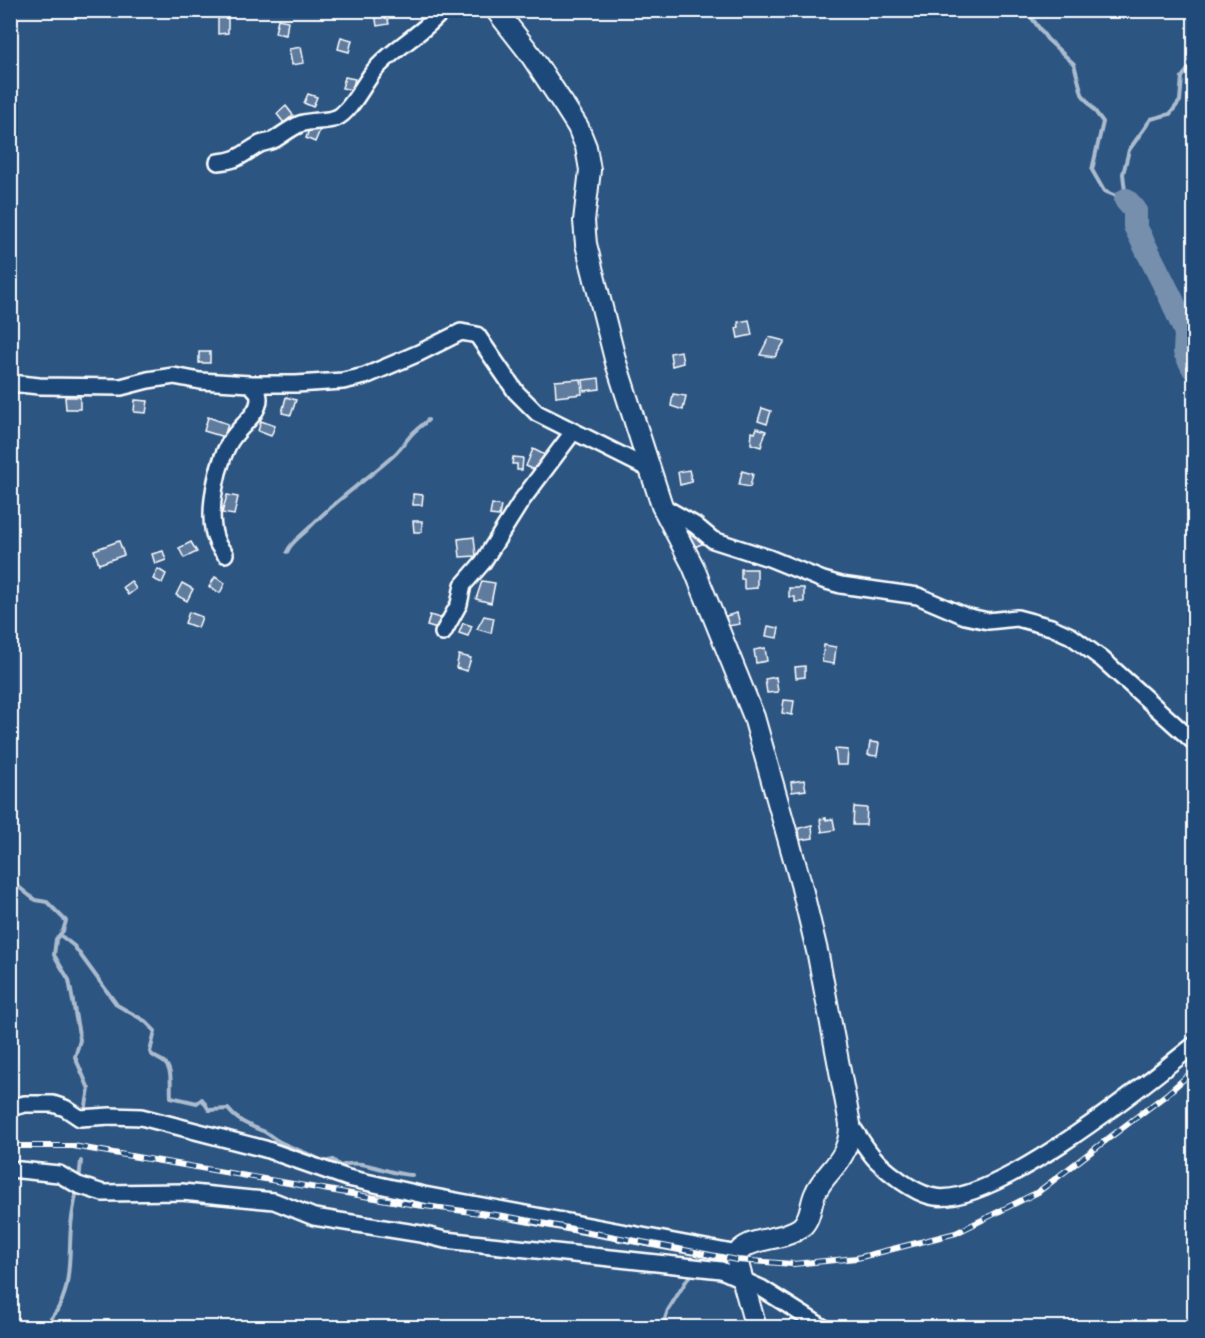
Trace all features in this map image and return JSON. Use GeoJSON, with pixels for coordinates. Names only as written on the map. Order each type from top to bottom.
{"type":"FeatureCollection","features":[{"type":"Feature","properties":{"kind":"street"},"geometry":{"type":"LineString","coordinates":[[218,162],[233,160],[260,144],[276,139],[300,124],[337,118],[348,108],[374,71],[393,52],[434,21],[443,10]]}},
{"type":"Feature","properties":{"kind":"street"},"geometry":{"type":"LineString","coordinates":[[496,10],[528,51],[564,105],[578,127],[586,147],[590,170],[584,221],[586,244],[616,363],[662,506],[693,566],[754,717],[801,884],[818,955],[850,1124],[846,1149],[841,1159],[817,1189],[802,1227],[742,1248],[738,1254],[737,1260],[756,1328]]}},
{"type":"Feature","properties":{"kind":"street"},"geometry":{"type":"LineString","coordinates":[[10,383],[39,386],[121,387],[174,376],[200,381],[250,384],[343,381],[365,376],[461,332],[471,333],[477,335],[516,392],[537,413],[651,470]]}},
{"type":"Feature","properties":{"kind":"street"},"geometry":{"type":"LineString","coordinates":[[225,554],[217,543],[213,528],[217,477],[224,454],[233,437],[249,420],[259,400],[257,391],[250,384]]}},
{"type":"Feature","properties":{"kind":"street"},"geometry":{"type":"LineString","coordinates":[[443,633],[459,604],[463,585],[483,562],[522,500],[573,432]]}},
{"type":"Feature","properties":{"kind":"street"},"geometry":{"type":"LineString","coordinates":[[662,506],[694,525],[713,540],[769,558],[823,580],[841,585],[918,596],[965,616],[988,621],[1017,618],[1051,627],[1071,636],[1102,659],[1194,742]]}},
{"type":"Feature","properties":{"kind":"street"},"geometry":{"type":"LineString","coordinates":[[850,1124],[876,1161],[918,1191],[930,1197],[943,1198],[974,1191],[1037,1161],[1149,1082],[1194,1045]]}},
{"type":"Feature","properties":{"kind":"street"},"geometry":{"type":"LineString","coordinates":[[10,1108],[25,1104],[53,1104],[65,1108],[80,1118],[141,1117],[265,1149],[348,1178],[382,1186],[738,1254]]}},
{"type":"Feature","properties":{"kind":"street"},"geometry":{"type":"LineString","coordinates":[[10,1169],[59,1174],[78,1185],[103,1193],[182,1192],[274,1202],[314,1217],[445,1240],[721,1270],[784,1301],[824,1328]]}},
{"type":"Feature","properties":{"kind":"building"},"geometry":{"type":"Polygon","coordinates":[[[386,11],[389,24],[377,26],[375,13],[386,11]]]}},
{"type":"Feature","properties":{"kind":"building"},"geometry":{"type":"Polygon","coordinates":[[[218,18],[228,18],[228,33],[218,34],[218,18]]]}},
{"type":"Feature","properties":{"kind":"building"},"geometry":{"type":"Polygon","coordinates":[[[278,19],[288,21],[286,35],[275,33],[278,19]]]}},
{"type":"Feature","properties":{"kind":"building"},"geometry":{"type":"Polygon","coordinates":[[[341,37],[352,40],[349,52],[338,49],[341,37]]]}},
{"type":"Feature","properties":{"kind":"building"},"geometry":{"type":"Polygon","coordinates":[[[301,47],[304,63],[292,65],[289,49],[301,47]]]}},
{"type":"Feature","properties":{"kind":"building"},"geometry":{"type":"Polygon","coordinates":[[[345,77],[355,79],[352,90],[342,88],[345,77]]]}},
{"type":"Feature","properties":{"kind":"building"},"geometry":{"type":"Polygon","coordinates":[[[308,94],[317,97],[313,107],[304,103],[308,94]]]}},
{"type":"Feature","properties":{"kind":"building"},"geometry":{"type":"Polygon","coordinates":[[[286,106],[293,115],[284,123],[277,114],[286,106]]]}},
{"type":"Feature","properties":{"kind":"building"},"geometry":{"type":"Polygon","coordinates":[[[310,127],[320,130],[315,142],[306,138],[310,127]]]}},
{"type":"Feature","properties":{"kind":"building"},"geometry":{"type":"Polygon","coordinates":[[[749,320],[752,335],[738,338],[736,328],[739,327],[738,322],[749,320]]]}},
{"type":"Feature","properties":{"kind":"building"},"geometry":{"type":"Polygon","coordinates":[[[769,337],[785,341],[775,357],[760,355],[769,337]]]}},
{"type":"Feature","properties":{"kind":"building"},"geometry":{"type":"Polygon","coordinates":[[[681,351],[683,363],[672,366],[670,353],[681,351]]]}},
{"type":"Feature","properties":{"kind":"building"},"geometry":{"type":"Polygon","coordinates":[[[199,352],[210,352],[210,363],[199,363],[199,352]]]}},
{"type":"Feature","properties":{"kind":"building"},"geometry":{"type":"Polygon","coordinates":[[[599,378],[600,389],[584,391],[583,380],[599,378]]]}},
{"type":"Feature","properties":{"kind":"building"},"geometry":{"type":"Polygon","coordinates":[[[581,379],[582,394],[556,397],[555,381],[581,379]]]}},
{"type":"Feature","properties":{"kind":"building"},"geometry":{"type":"Polygon","coordinates":[[[673,394],[686,396],[683,410],[671,406],[673,394]]]}},
{"type":"Feature","properties":{"kind":"building"},"geometry":{"type":"Polygon","coordinates":[[[65,397],[80,397],[80,409],[66,409],[65,397]]]}},
{"type":"Feature","properties":{"kind":"building"},"geometry":{"type":"Polygon","coordinates":[[[286,397],[296,400],[291,415],[282,413],[286,397]]]}},
{"type":"Feature","properties":{"kind":"building"},"geometry":{"type":"Polygon","coordinates":[[[135,400],[148,401],[146,413],[134,412],[135,400]]]}},
{"type":"Feature","properties":{"kind":"building"},"geometry":{"type":"Polygon","coordinates":[[[762,408],[771,411],[767,424],[758,421],[762,408]]]}},
{"type":"Feature","properties":{"kind":"building"},"geometry":{"type":"Polygon","coordinates":[[[208,417],[228,424],[224,437],[204,431],[208,417]]]}},
{"type":"Feature","properties":{"kind":"building"},"geometry":{"type":"Polygon","coordinates":[[[261,421],[275,426],[271,436],[258,431],[261,421]]]}},
{"type":"Feature","properties":{"kind":"building"},"geometry":{"type":"Polygon","coordinates":[[[757,428],[766,431],[761,447],[751,444],[752,432],[755,433],[757,428]]]}},
{"type":"Feature","properties":{"kind":"building"},"geometry":{"type":"Polygon","coordinates":[[[533,449],[545,455],[537,471],[526,466],[533,449]]]}},
{"type":"Feature","properties":{"kind":"building"},"geometry":{"type":"Polygon","coordinates":[[[513,457],[523,458],[522,470],[517,470],[517,464],[512,464],[513,457]]]}},
{"type":"Feature","properties":{"kind":"building"},"geometry":{"type":"Polygon","coordinates":[[[689,470],[692,482],[680,485],[678,472],[689,470]]]}},
{"type":"Feature","properties":{"kind":"building"},"geometry":{"type":"Polygon","coordinates":[[[742,471],[753,474],[750,487],[739,485],[742,471]]]}},
{"type":"Feature","properties":{"kind":"building"},"geometry":{"type":"Polygon","coordinates":[[[413,494],[423,495],[422,505],[413,505],[413,494]]]}},
{"type":"Feature","properties":{"kind":"building"},"geometry":{"type":"Polygon","coordinates":[[[227,495],[238,497],[234,515],[222,513],[227,495]]]}},
{"type":"Feature","properties":{"kind":"building"},"geometry":{"type":"Polygon","coordinates":[[[492,504],[501,506],[499,516],[490,515],[492,504]]]}},
{"type":"Feature","properties":{"kind":"building"},"geometry":{"type":"Polygon","coordinates":[[[413,521],[422,521],[422,532],[414,532],[413,521]]]}},
{"type":"Feature","properties":{"kind":"building"},"geometry":{"type":"Polygon","coordinates":[[[698,531],[704,543],[692,548],[687,537],[698,531]]]}},
{"type":"Feature","properties":{"kind":"building"},"geometry":{"type":"Polygon","coordinates":[[[474,537],[476,556],[460,557],[458,539],[474,537]]]}},
{"type":"Feature","properties":{"kind":"building"},"geometry":{"type":"Polygon","coordinates":[[[119,541],[124,555],[99,564],[94,550],[119,541]]]}},
{"type":"Feature","properties":{"kind":"building"},"geometry":{"type":"Polygon","coordinates":[[[191,542],[197,552],[184,558],[179,548],[191,542]]]}},
{"type":"Feature","properties":{"kind":"building"},"geometry":{"type":"Polygon","coordinates":[[[163,551],[166,560],[155,564],[152,554],[163,551]]]}},
{"type":"Feature","properties":{"kind":"building"},"geometry":{"type":"Polygon","coordinates":[[[158,569],[166,574],[162,583],[153,579],[158,569]]]}},
{"type":"Feature","properties":{"kind":"building"},"geometry":{"type":"Polygon","coordinates":[[[741,569],[757,569],[757,588],[744,589],[741,569]]]}},
{"type":"Feature","properties":{"kind":"building"},"geometry":{"type":"Polygon","coordinates":[[[215,577],[225,583],[220,593],[209,587],[215,577]]]}},
{"type":"Feature","properties":{"kind":"building"},"geometry":{"type":"Polygon","coordinates":[[[131,581],[136,589],[128,595],[123,587],[131,581]]]}},
{"type":"Feature","properties":{"kind":"building"},"geometry":{"type":"Polygon","coordinates":[[[482,581],[495,583],[491,603],[476,599],[482,581]]]}},
{"type":"Feature","properties":{"kind":"building"},"geometry":{"type":"Polygon","coordinates":[[[182,583],[193,589],[187,601],[176,595],[182,583]]]}},
{"type":"Feature","properties":{"kind":"building"},"geometry":{"type":"Polygon","coordinates":[[[789,588],[804,588],[804,602],[795,602],[795,597],[789,597],[789,588]]]}},
{"type":"Feature","properties":{"kind":"building"},"geometry":{"type":"Polygon","coordinates":[[[189,612],[202,617],[198,628],[185,623],[189,612]]]}},
{"type":"Feature","properties":{"kind":"building"},"geometry":{"type":"Polygon","coordinates":[[[737,613],[740,624],[728,626],[726,616],[737,613]]]}},
{"type":"Feature","properties":{"kind":"building"},"geometry":{"type":"Polygon","coordinates":[[[430,615],[440,618],[437,629],[427,626],[430,615]]]}},
{"type":"Feature","properties":{"kind":"building"},"geometry":{"type":"Polygon","coordinates":[[[484,616],[494,618],[491,633],[477,629],[484,616]]]}},
{"type":"Feature","properties":{"kind":"building"},"geometry":{"type":"Polygon","coordinates":[[[463,623],[472,626],[468,636],[459,633],[463,623]]]}},
{"type":"Feature","properties":{"kind":"building"},"geometry":{"type":"Polygon","coordinates":[[[768,626],[779,628],[777,638],[766,636],[768,626]]]}},
{"type":"Feature","properties":{"kind":"building"},"geometry":{"type":"Polygon","coordinates":[[[824,645],[836,647],[834,664],[822,662],[824,645]]]}},
{"type":"Feature","properties":{"kind":"building"},"geometry":{"type":"Polygon","coordinates":[[[765,648],[767,661],[756,663],[754,650],[765,648]]]}},
{"type":"Feature","properties":{"kind":"building"},"geometry":{"type":"Polygon","coordinates":[[[459,655],[471,658],[467,671],[456,668],[459,655]]]}},
{"type":"Feature","properties":{"kind":"building"},"geometry":{"type":"Polygon","coordinates":[[[805,666],[805,677],[796,678],[795,667],[805,666]]]}},
{"type":"Feature","properties":{"kind":"building"},"geometry":{"type":"Polygon","coordinates":[[[776,677],[778,692],[767,693],[765,679],[776,677]]]}},
{"type":"Feature","properties":{"kind":"building"},"geometry":{"type":"Polygon","coordinates":[[[784,700],[794,701],[792,715],[782,713],[784,700]]]}},
{"type":"Feature","properties":{"kind":"building"},"geometry":{"type":"Polygon","coordinates":[[[870,742],[879,743],[877,756],[868,755],[870,742]]]}},
{"type":"Feature","properties":{"kind":"building"},"geometry":{"type":"Polygon","coordinates":[[[835,749],[848,750],[847,765],[837,765],[835,749]]]}},
{"type":"Feature","properties":{"kind":"building"},"geometry":{"type":"Polygon","coordinates":[[[804,780],[806,790],[792,792],[791,782],[804,780]]]}},
{"type":"Feature","properties":{"kind":"building"},"geometry":{"type":"Polygon","coordinates":[[[854,807],[867,808],[866,825],[853,825],[854,807]]]}},
{"type":"Feature","properties":{"kind":"building"},"geometry":{"type":"Polygon","coordinates":[[[826,818],[826,820],[833,819],[835,830],[822,832],[820,819],[826,818]]]}},
{"type":"Feature","properties":{"kind":"building"},"geometry":{"type":"Polygon","coordinates":[[[812,825],[813,838],[800,840],[799,828],[812,825]]]}},
{"type":"Feature","properties":{"kind":"waterway"},"geometry":{"type":"LineString","coordinates":[[1026,10],[1047,39],[1074,64],[1082,94],[1103,122],[1092,170],[1104,191],[1126,200],[1123,174],[1129,150],[1151,119],[1170,114],[1180,101],[1182,77],[1194,62]]}},
{"type":"Feature","properties":{"kind":"waterway"},"geometry":{"type":"LineString","coordinates":[[1126,200],[1135,210],[1135,226],[1186,333],[1185,352],[1194,369]]}},
{"type":"Feature","properties":{"kind":"waterway"},"geometry":{"type":"LineString","coordinates":[[287,552],[293,542],[339,500],[393,456],[428,420]]}},
{"type":"Feature","properties":{"kind":"waterway"},"geometry":{"type":"LineString","coordinates":[[10,852],[15,884],[35,900],[47,902],[66,921],[63,931],[56,939],[54,955],[69,980],[80,1040],[75,1057],[89,1089],[85,1111]]}},
{"type":"Feature","properties":{"kind":"waterway"},"geometry":{"type":"LineString","coordinates":[[60,935],[74,946],[117,1005],[145,1021],[155,1031],[150,1052],[168,1066],[171,1097],[197,1103],[202,1099],[209,1110],[228,1109],[244,1123],[324,1162],[333,1160],[340,1166],[367,1165],[412,1175]]}},
{"type":"Feature","properties":{"kind":"waterway"},"geometry":{"type":"LineString","coordinates":[[79,1181],[81,1161]]}},
{"type":"Feature","properties":{"kind":"waterway"},"geometry":{"type":"LineString","coordinates":[[42,1328],[60,1306],[64,1294],[69,1268],[71,1221],[77,1189]]}},
{"type":"Feature","properties":{"kind":"waterway"},"geometry":{"type":"LineString","coordinates":[[662,1328],[668,1310],[690,1275]]}},
{"type":"Feature","properties":{"kind":"railway"},"geometry":{"type":"LineString","coordinates":[[10,1146],[73,1146],[416,1205],[504,1216],[737,1260],[793,1264],[857,1258],[956,1233],[1038,1192],[1167,1094],[1194,1070]]}}]}
